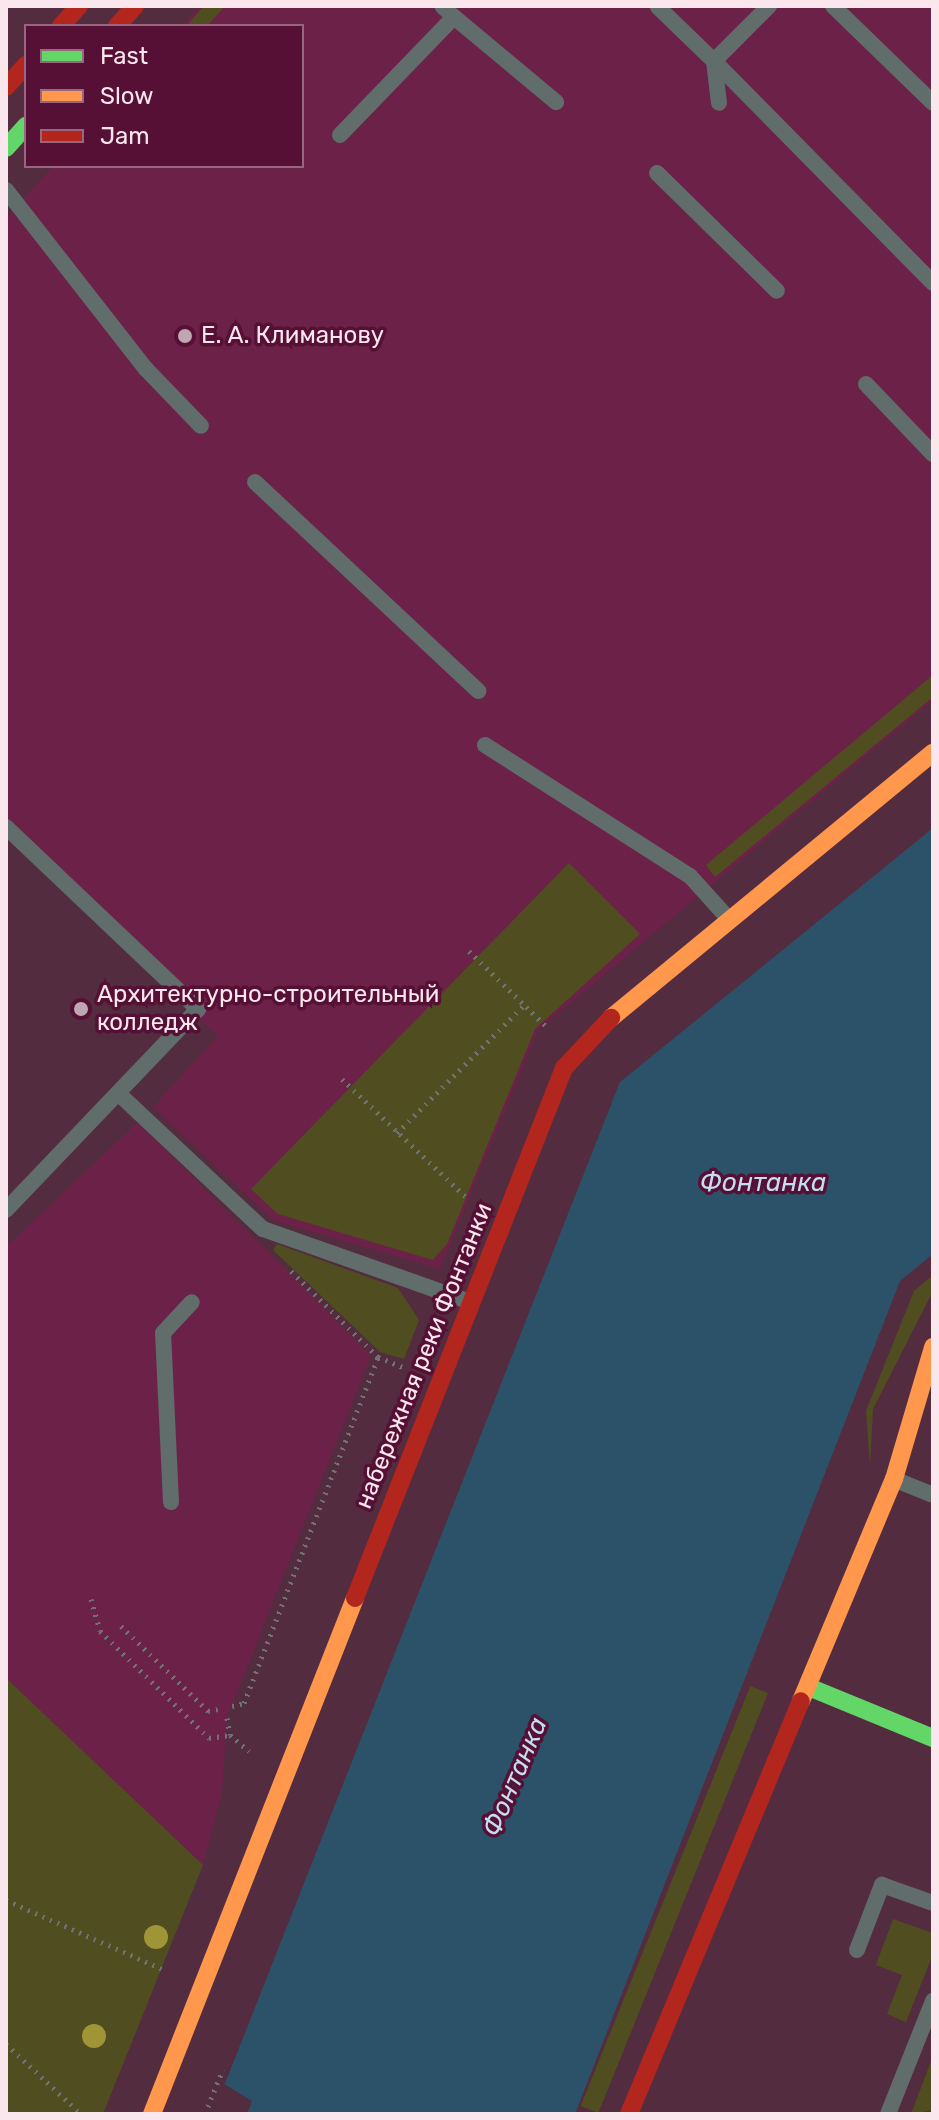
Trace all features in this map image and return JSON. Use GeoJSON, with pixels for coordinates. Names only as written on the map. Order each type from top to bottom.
{"type":"FeatureCollection","features":[{"type":"Feature","properties":{"kind":"street"},"geometry":{"type":"LineString","coordinates":[[63,24],[79,6]]}},
{"type":"Feature","properties":{"kind":"street"},"geometry":{"type":"LineString","coordinates":[[119,24],[135,6]]}},
{"type":"Feature","properties":{"kind":"street"},"geometry":{"type":"LineString","coordinates":[[6,87],[24,67]]}},
{"type":"Feature","properties":{"kind":"street"},"geometry":{"type":"LineString","coordinates":[[6,148],[24,128]]}},
{"type":"Feature","properties":{"kind":"street","name":"набережная реки Фонтанки"},"geometry":{"type":"LineString","coordinates":[[152,2114],[564,1068],[593,1033],[728,918],[933,753]]}},
{"type":"Feature","properties":{"kind":"street"},"geometry":{"type":"LineString","coordinates":[[629,2114],[761,1785],[811,1688],[894,1479],[933,1347]]}},
{"type":"Feature","properties":{"kind":"street"},"geometry":{"type":"LineString","coordinates":[[811,1688],[933,1738]]}},
{"type":"Feature","properties":{"kind":"lane"},"geometry":{"type":"LineString","coordinates":[[714,61],[769,6]]}},
{"type":"Feature","properties":{"kind":"lane"},"geometry":{"type":"LineString","coordinates":[[833,6],[933,103]]}},
{"type":"Feature","properties":{"kind":"lane"},"geometry":{"type":"LineString","coordinates":[[658,7],[933,283]]}},
{"type":"Feature","properties":{"kind":"lane"},"geometry":{"type":"LineString","coordinates":[[340,135],[448,11],[556,102]]}},
{"type":"Feature","properties":{"kind":"lane"},"geometry":{"type":"LineString","coordinates":[[714,61],[719,103]]}},
{"type":"Feature","properties":{"kind":"lane"},"geometry":{"type":"LineString","coordinates":[[657,173],[777,291]]}},
{"type":"Feature","properties":{"kind":"lane"},"geometry":{"type":"LineString","coordinates":[[6,190],[146,369],[201,426]]}},
{"type":"Feature","properties":{"kind":"lane"},"geometry":{"type":"LineString","coordinates":[[866,384],[933,454]]}},
{"type":"Feature","properties":{"kind":"lane"},"geometry":{"type":"LineString","coordinates":[[255,482],[478,691]]}},
{"type":"Feature","properties":{"kind":"lane"},"geometry":{"type":"LineString","coordinates":[[485,745],[690,876],[728,918]]}},
{"type":"Feature","properties":{"kind":"lane"},"geometry":{"type":"LineString","coordinates":[[6,827],[198,1009],[6,1210]]}},
{"type":"Feature","properties":{"kind":"lane"},"geometry":{"type":"LineString","coordinates":[[119,1094],[257,1235],[471,1303]]}},
{"type":"Feature","properties":{"kind":"lane"},"geometry":{"type":"LineString","coordinates":[[171,1502],[163,1333],[192,1302]]}},
{"type":"Feature","properties":{"kind":"lane"},"geometry":{"type":"LineString","coordinates":[[894,1479],[931,1494]]}},
{"type":"Feature","properties":{"kind":"lane"},"geometry":{"type":"LineString","coordinates":[[857,1950],[882,1885],[933,1903]]}},
{"type":"Feature","properties":{"kind":"lane"},"geometry":{"type":"LineString","coordinates":[[888,2114],[933,2001]]}},
{"type":"Feature","properties":{"kind":"path"},"geometry":{"type":"LineString","coordinates":[[469,951],[548,1028]]}},
{"type":"Feature","properties":{"kind":"path"},"geometry":{"type":"LineString","coordinates":[[396,1133],[523,1006]]}},
{"type":"Feature","properties":{"kind":"path"},"geometry":{"type":"LineString","coordinates":[[342,1079],[472,1202]]}},
{"type":"Feature","properties":{"kind":"path"},"geometry":{"type":"LineString","coordinates":[[257,1235],[378,1357],[394,1364]]}},
{"type":"Feature","properties":{"kind":"path"},"geometry":{"type":"LineString","coordinates":[[232,1706],[244,1703],[378,1357]]}},
{"type":"Feature","properties":{"kind":"path"},"geometry":{"type":"LineString","coordinates":[[91,1599],[100,1631],[209,1738],[230,1735]]}},
{"type":"Feature","properties":{"kind":"path"},"geometry":{"type":"LineString","coordinates":[[121,1626],[208,1711],[218,1709]]}},
{"type":"Feature","properties":{"kind":"path"},"geometry":{"type":"LineString","coordinates":[[227,1718],[230,1735],[249,1751]]}},
{"type":"Feature","properties":{"kind":"path"},"geometry":{"type":"LineString","coordinates":[[6,1900],[8,1908],[162,1969]]}},
{"type":"Feature","properties":{"kind":"path"},"geometry":{"type":"LineString","coordinates":[[6,2044],[81,2114]]}},
{"type":"Feature","properties":{"kind":"path"},"geometry":{"type":"LineString","coordinates":[[205,2114],[223,2069]]}},
{"type":"Feature","properties":{"kind":"shaded area"},"geometry":{"type":"Polygon","coordinates":[[[200,6],[933,6],[933,700],[538,1030],[440,1269],[273,1220],[153,1107],[218,1036],[6,836],[6,218],[51,168],[304,168],[304,24],[184,24],[200,6]]]}},
{"type":"Feature","properties":{"kind":"shaded area"},"geometry":{"type":"Polygon","coordinates":[[[204,6],[225,6],[209,24],[188,24],[204,6]]]}},
{"type":"Feature","properties":{"kind":"shaded area"},"geometry":{"type":"Polygon","coordinates":[[[933,675],[933,697],[715,877],[706,865],[933,675]]]}},
{"type":"Feature","properties":{"kind":"shaded area"},"geometry":{"type":"Polygon","coordinates":[[[569,863],[640,934],[535,1029],[447,1244],[433,1260],[278,1214],[251,1189],[569,863]]]}},
{"type":"Feature","properties":{"kind":"shaded area"},"geometry":{"type":"Polygon","coordinates":[[[138,1122],[371,1355],[227,1718],[222,1793],[203,1865],[6,1678],[6,1247],[138,1122]]]}},
{"type":"Feature","properties":{"kind":"shaded area"},"geometry":{"type":"Polygon","coordinates":[[[277,1244],[398,1288],[419,1320],[404,1359],[380,1352],[273,1250],[277,1244]]]}},
{"type":"Feature","properties":{"kind":"shaded area"},"geometry":{"type":"Polygon","coordinates":[[[933,1275],[933,1291],[873,1409],[870,1466],[866,1411],[914,1291],[933,1275]]]}},
{"type":"Feature","properties":{"kind":"shaded area"},"geometry":{"type":"Polygon","coordinates":[[[6,1678],[203,1865],[103,2114],[6,2114],[6,1678]]]}},
{"type":"Feature","properties":{"kind":"shaded area"},"geometry":{"type":"Polygon","coordinates":[[[750,1686],[768,1693],[598,2113],[581,2106],[750,1686]]]}},
{"type":"Feature","properties":{"kind":"shaded area"},"geometry":{"type":"Polygon","coordinates":[[[893,1919],[933,1933],[933,1954],[906,2022],[887,2014],[902,1975],[876,1965],[893,1919]]]}},
{"type":"Feature","properties":{"kind":"shaded area"},"geometry":{"type":"Polygon","coordinates":[[[933,2056],[933,2110],[911,2114],[933,2056]]]}},
{"type":"Feature","properties":{"kind":"water","name":"Фонтанка"},"geometry":{"type":"Polygon","coordinates":[[[933,828],[933,1254],[900,1281],[575,2114],[213,2114],[620,1082],[933,828]]]}},
{"type":"Feature","properties":{"kind":"pier"},"geometry":{"type":"Polygon","coordinates":[[[830,1460],[834,1461],[783,1666],[779,1665],[830,1460]]]}},
{"type":"Feature","properties":{"kind":"pier"},"geometry":{"type":"Polygon","coordinates":[[[221,2082],[252,2101],[247,2114],[209,2114],[221,2082]]]}},
{"type":"Feature","properties":{"kind":"traffic: fast"},"geometry":{"type":"LineString","coordinates":[[6,148],[24,128]]}},
{"type":"Feature","properties":{"kind":"traffic: fast"},"geometry":{"type":"LineString","coordinates":[[811,1688],[933,1738]]}},
{"type":"Feature","properties":{"kind":"traffic: slow"},"geometry":{"type":"LineString","coordinates":[[611,1018],[933,753]]}},
{"type":"Feature","properties":{"kind":"traffic: slow"},"geometry":{"type":"LineString","coordinates":[[801,1701],[894,1479],[933,1347]]}},
{"type":"Feature","properties":{"kind":"traffic: slow"},"geometry":{"type":"LineString","coordinates":[[152,2114],[355,1598]]}},
{"type":"Feature","properties":{"kind":"traffic: jam"},"geometry":{"type":"LineString","coordinates":[[63,24],[79,6]]}},
{"type":"Feature","properties":{"kind":"traffic: jam"},"geometry":{"type":"LineString","coordinates":[[119,24],[135,6]]}},
{"type":"Feature","properties":{"kind":"traffic: jam"},"geometry":{"type":"LineString","coordinates":[[6,87],[24,67]]}},
{"type":"Feature","properties":{"kind":"traffic: jam"},"geometry":{"type":"LineString","coordinates":[[355,1598],[564,1068],[611,1018]]}},
{"type":"Feature","properties":{"kind":"traffic: jam"},"geometry":{"type":"LineString","coordinates":[[629,2114],[801,1701]]}},
{"type":"Feature","properties":{"kind":"place","name":"Е. А. Климанову"},"geometry":{"type":"Point","coordinates":[185,336]}},
{"type":"Feature","properties":{"kind":"place","name":"Архитектурно-строительный колледж"},"geometry":{"type":"Point","coordinates":[81,1009]}}]}
